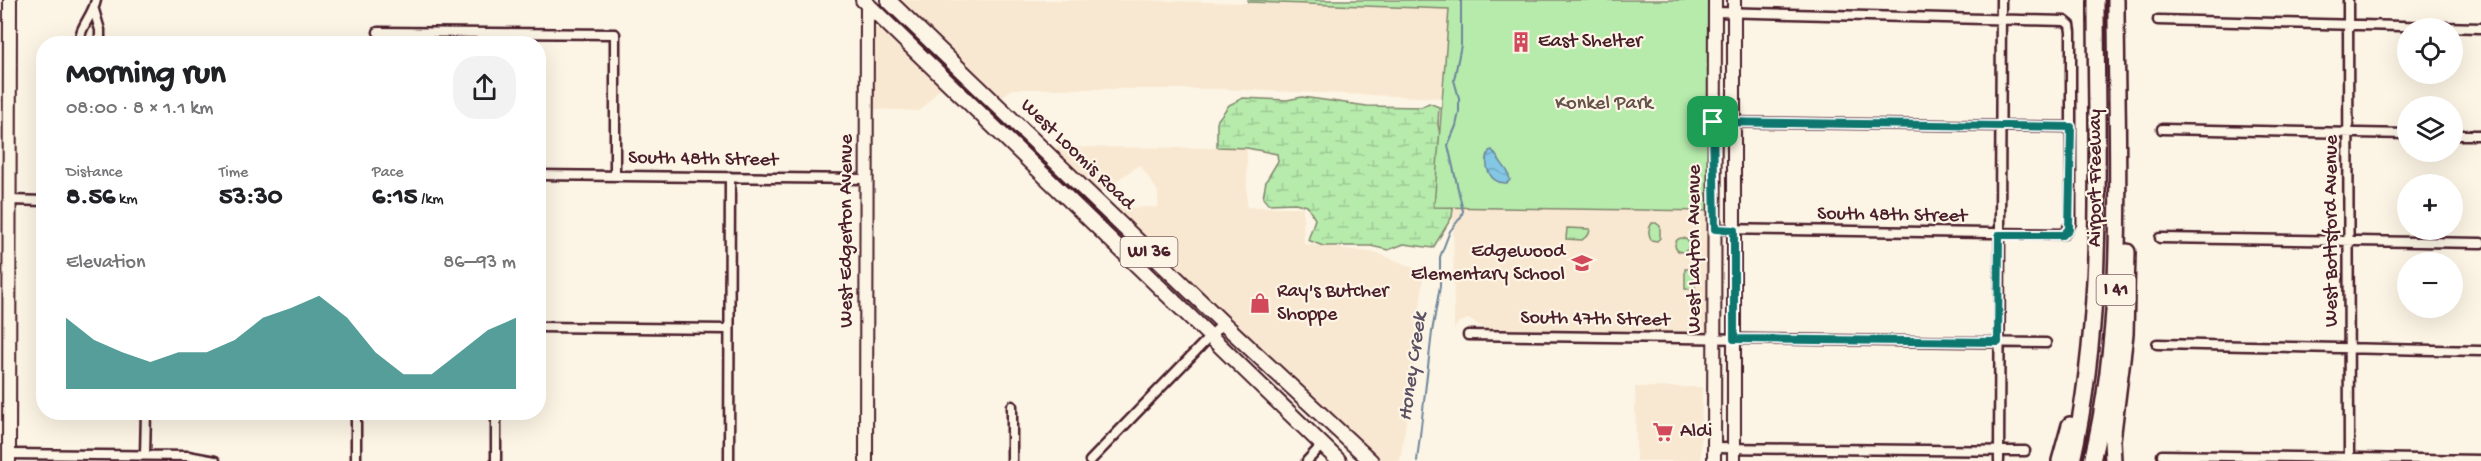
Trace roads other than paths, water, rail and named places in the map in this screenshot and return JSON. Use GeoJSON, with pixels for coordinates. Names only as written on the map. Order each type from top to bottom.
{"type":"FeatureCollection","features":[{"type":"Feature","properties":{"kind":"highway","name":"Airport Freeway"},"geometry":{"type":"LineString","coordinates":[[2072,461],[2090,356],[2095,284],[2096,0]]}},
{"type":"Feature","properties":{"kind":"highway","name":"Airport Freeway"},"geometry":{"type":"LineString","coordinates":[[2092,461],[2105,398],[2115,307],[2116,0]]}},
{"type":"Feature","properties":{"kind":"highway"},"geometry":{"type":"LineString","coordinates":[[2113,461],[2112,440],[2125,334],[2127,248],[2125,127],[2117,117]]}},
{"type":"Feature","properties":{"kind":"highway"},"geometry":{"type":"LineString","coordinates":[[2060,461],[2077,391],[2087,305],[2095,284]]}},
{"type":"Feature","properties":{"kind":"main road","name":"West Loomis Road"},"geometry":{"type":"LineString","coordinates":[[888,0],[1223,323],[1371,461]]}},
{"type":"Feature","properties":{"kind":"main road","name":"West Loomis Road"},"geometry":{"type":"LineString","coordinates":[[866,1],[1339,461]]}},
{"type":"Feature","properties":{"kind":"main road"},"geometry":{"type":"LineString","coordinates":[[898,34],[911,22]]}},
{"type":"Feature","properties":{"kind":"main road"},"geometry":{"type":"LineString","coordinates":[[1036,166],[1048,154]]}},
{"type":"Feature","properties":{"kind":"street"},"geometry":{"type":"LineString","coordinates":[[10,0],[9,200],[4,327],[9,457],[145,455],[188,456],[215,461]]}},
{"type":"Feature","properties":{"kind":"street"},"geometry":{"type":"LineString","coordinates":[[80,36],[94,10],[96,0]]}},
{"type":"Feature","properties":{"kind":"street"},"geometry":{"type":"LineString","coordinates":[[1999,456],[2001,0]]}},
{"type":"Feature","properties":{"kind":"street","name":"West Bottsford Avenue"},"geometry":{"type":"LineString","coordinates":[[2348,0],[2349,459]]}},
{"type":"Feature","properties":{"kind":"street","name":"West Edgerton Avenue"},"geometry":{"type":"LineString","coordinates":[[866,1],[867,461]]}},
{"type":"Feature","properties":{"kind":"street"},"geometry":{"type":"LineString","coordinates":[[1713,122],[2071,127],[2071,33],[2067,22],[1715,6]]}},
{"type":"Feature","properties":{"kind":"street","name":"West Layton Avenue"},"geometry":{"type":"LineString","coordinates":[[1714,461],[1715,6]]}},
{"type":"Feature","properties":{"kind":"street","name":"West Layton Avenue"},"geometry":{"type":"LineString","coordinates":[[1734,6],[1734,455]]}},
{"type":"Feature","properties":{"kind":"street"},"geometry":{"type":"LineString","coordinates":[[94,10],[100,36]]}},
{"type":"Feature","properties":{"kind":"street"},"geometry":{"type":"LineString","coordinates":[[2158,20],[2481,28]]}},
{"type":"Feature","properties":{"kind":"street"},"geometry":{"type":"LineString","coordinates":[[378,32],[615,34],[615,175]]}},
{"type":"Feature","properties":{"kind":"street","name":"South 48th Street"},"geometry":{"type":"LineString","coordinates":[[1715,229],[2063,235],[2068,231],[2071,223],[2071,127]]}},
{"type":"Feature","properties":{"kind":"street"},"geometry":{"type":"LineString","coordinates":[[2162,129],[2397,134]]}},
{"type":"Feature","properties":{"kind":"street"},"geometry":{"type":"LineString","coordinates":[[2463,135],[2481,135]]}},
{"type":"Feature","properties":{"kind":"street","name":"South 48th Street"},"geometry":{"type":"LineString","coordinates":[[546,175],[866,178]]}},
{"type":"Feature","properties":{"kind":"street"},"geometry":{"type":"LineString","coordinates":[[729,461],[730,177]]}},
{"type":"Feature","properties":{"kind":"street"},"geometry":{"type":"LineString","coordinates":[[9,200],[36,201]]}},
{"type":"Feature","properties":{"kind":"street"},"geometry":{"type":"LineString","coordinates":[[2160,238],[2481,243]]}},
{"type":"Feature","properties":{"kind":"street"},"geometry":{"type":"LineString","coordinates":[[1090,461],[1223,323]]}},
{"type":"Feature","properties":{"kind":"street"},"geometry":{"type":"LineString","coordinates":[[546,327],[729,329]]}},
{"type":"Feature","properties":{"kind":"street","name":"South 47th Street"},"geometry":{"type":"LineString","coordinates":[[1468,335],[2046,343]]}},
{"type":"Feature","properties":{"kind":"street"},"geometry":{"type":"LineString","coordinates":[[2157,344],[2349,350],[2481,351]]}},
{"type":"Feature","properties":{"kind":"street"},"geometry":{"type":"LineString","coordinates":[[1012,406],[1012,461]]}},
{"type":"Feature","properties":{"kind":"street"},"geometry":{"type":"LineString","coordinates":[[145,455],[146,420]]}},
{"type":"Feature","properties":{"kind":"street"},"geometry":{"type":"LineString","coordinates":[[356,420],[356,461]]}},
{"type":"Feature","properties":{"kind":"street"},"geometry":{"type":"LineString","coordinates":[[496,420],[496,461]]}},
{"type":"Feature","properties":{"kind":"street"},"geometry":{"type":"LineString","coordinates":[[1306,461],[1322,445]]}},
{"type":"Feature","properties":{"kind":"street"},"geometry":{"type":"LineString","coordinates":[[1714,448],[1734,455],[1999,456],[2025,451]]}},
{"type":"Feature","properties":{"kind":"street"},"geometry":{"type":"LineString","coordinates":[[2162,455],[2481,460]]}},
{"type":"Feature","properties":{"kind":"water"},"geometry":{"type":"Polygon","coordinates":[[[1492,150],[1508,172],[1510,180],[1507,183],[1496,180],[1489,173],[1487,156],[1492,150]]]}},
{"type":"Feature","properties":{"kind":"waterway","name":"Honey Creek"},"geometry":{"type":"LineString","coordinates":[[1417,461],[1432,332],[1440,286],[1440,257],[1450,231],[1463,211],[1448,145],[1459,112],[1459,98],[1454,80],[1461,45],[1461,0]]}},
{"type":"Feature","properties":{"kind":"place","name":"East Shelter"},"geometry":{"type":"Point","coordinates":[1521,42]}},
{"type":"Feature","properties":{"kind":"place","name":"Edgewood Elementary School"},"geometry":{"type":"Point","coordinates":[1582,263]}},
{"type":"Feature","properties":{"kind":"place","name":"Ray's Butcher Shoppe"},"geometry":{"type":"Point","coordinates":[1260,303]}},
{"type":"Feature","properties":{"kind":"place","name":"Aldi"},"geometry":{"type":"Point","coordinates":[1663,432]}},
{"type":"Feature","properties":{"kind":"park label","name":"Konkel Park"},"geometry":{"type":"Point","coordinates":[1604,104]}}]}
